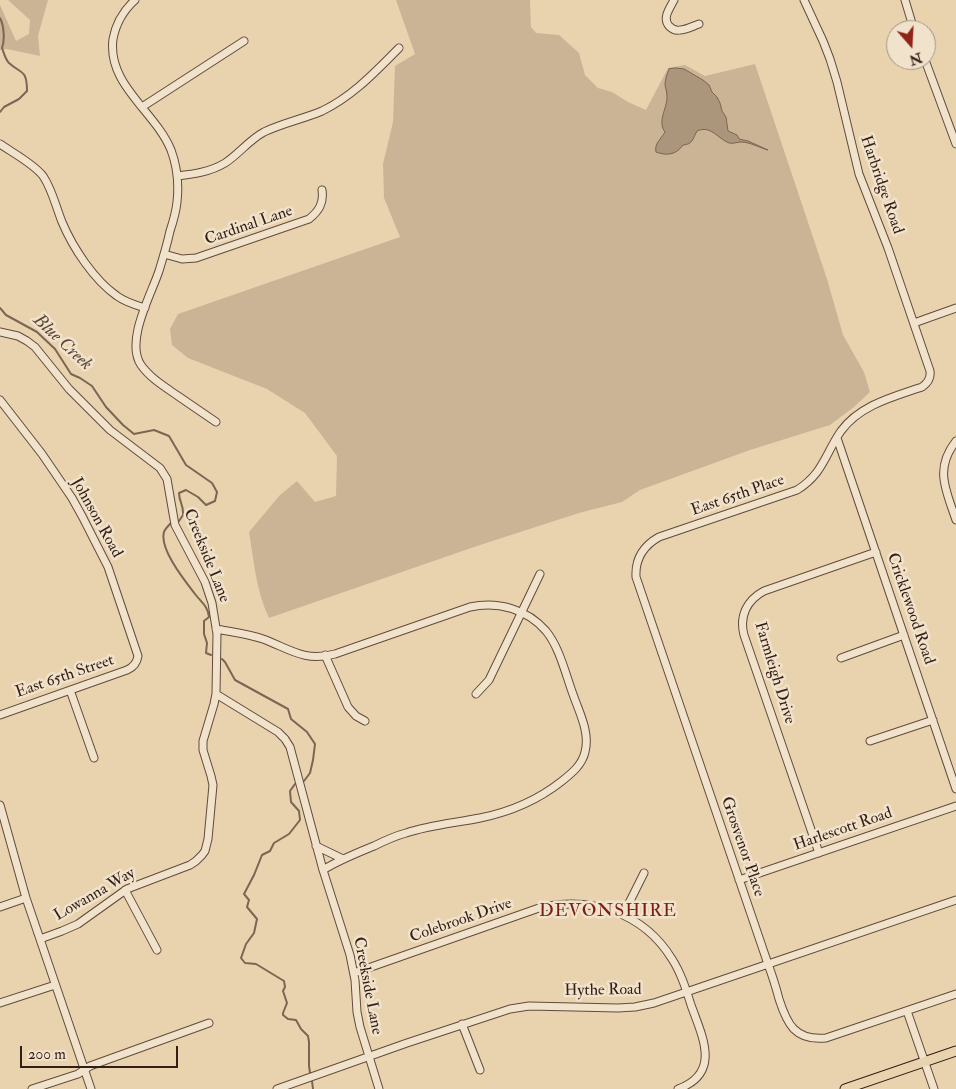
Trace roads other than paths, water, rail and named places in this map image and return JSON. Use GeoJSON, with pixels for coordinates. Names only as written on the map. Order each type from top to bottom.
{"type":"FeatureCollection","features":[{"type":"Feature","properties":{"kind":"main road"},"geometry":{"type":"LineString","coordinates":[[845,1089],[956,1051]]}},
{"type":"Feature","properties":{"kind":"street"},"geometry":{"type":"LineString","coordinates":[[135,0],[118,22],[114,36],[114,62],[120,78],[166,140],[178,176],[176,207],[155,283],[140,321],[136,337],[136,352],[140,364],[160,384],[216,422]]}},
{"type":"Feature","properties":{"kind":"street"},"geometry":{"type":"LineString","coordinates":[[674,0],[666,17],[671,28],[680,30],[699,24]]}},
{"type":"Feature","properties":{"kind":"street","name":"Harbridge Road"},"geometry":{"type":"LineString","coordinates":[[804,0],[823,41],[834,71],[859,174],[888,248],[914,323],[930,371],[929,380]]}},
{"type":"Feature","properties":{"kind":"street"},"geometry":{"type":"LineString","coordinates":[[905,0],[911,20]]}},
{"type":"Feature","properties":{"kind":"street"},"geometry":{"type":"LineString","coordinates":[[142,107],[244,41]]}},
{"type":"Feature","properties":{"kind":"street"},"geometry":{"type":"LineString","coordinates":[[178,176],[196,174],[215,168],[225,163],[264,132],[335,104],[368,79],[399,48]]}},
{"type":"Feature","properties":{"kind":"street"},"geometry":{"type":"LineString","coordinates":[[929,70],[956,144]]}},
{"type":"Feature","properties":{"kind":"street"},"geometry":{"type":"LineString","coordinates":[[0,144],[42,174],[48,184],[70,240],[100,280],[117,296],[145,308]]}},
{"type":"Feature","properties":{"kind":"street","name":"Cardinal Lane"},"geometry":{"type":"LineString","coordinates":[[164,254],[182,259],[196,258],[310,219],[321,207],[322,190]]}},
{"type":"Feature","properties":{"kind":"street"},"geometry":{"type":"LineString","coordinates":[[914,323],[956,308]]}},
{"type":"Feature","properties":{"kind":"street","name":"Creekside Lane"},"geometry":{"type":"LineString","coordinates":[[0,332],[18,336],[35,347],[69,389],[110,430],[164,473],[176,525],[209,591],[214,610],[216,629],[216,694],[282,735],[292,752],[316,846],[349,950],[354,973],[359,1022],[379,1089]]}},
{"type":"Feature","properties":{"kind":"street","name":"East 65th Place"},"geometry":{"type":"LineString","coordinates":[[639,556],[650,542],[659,538],[797,490],[816,474],[842,430],[852,419],[887,399],[922,387],[929,380]]}},
{"type":"Feature","properties":{"kind":"street","name":"Johnson Road"},"geometry":{"type":"LineString","coordinates":[[0,400],[58,476],[98,546],[108,567],[137,650],[137,663]]}},
{"type":"Feature","properties":{"kind":"street","name":"Cricklewood Road"},"geometry":{"type":"LineString","coordinates":[[837,438],[956,789]]}},
{"type":"Feature","properties":{"kind":"street"},"geometry":{"type":"LineString","coordinates":[[956,441],[945,460],[943,477],[956,520]]}},
{"type":"Feature","properties":{"kind":"street","name":"Farmleigh Drive"},"geometry":{"type":"LineString","coordinates":[[819,853],[744,632],[743,618],[746,606],[758,594],[764,591],[876,552]]}},
{"type":"Feature","properties":{"kind":"street","name":"Grosvenor Place"},"geometry":{"type":"LineString","coordinates":[[639,556],[635,570],[637,585],[787,1020],[800,1034],[818,1039],[826,1038],[908,1010]]}},
{"type":"Feature","properties":{"kind":"street"},"geometry":{"type":"LineString","coordinates":[[476,694],[489,680],[540,574]]}},
{"type":"Feature","properties":{"kind":"street"},"geometry":{"type":"LineString","coordinates":[[216,629],[261,639],[298,654],[325,655],[470,607],[483,605],[506,607],[522,612],[538,623],[551,638],[558,653],[586,731],[586,746],[582,760],[575,770],[554,787],[509,810],[489,816],[404,833],[343,859],[323,870]]}},
{"type":"Feature","properties":{"kind":"street"},"geometry":{"type":"LineString","coordinates":[[841,658],[904,635]]}},
{"type":"Feature","properties":{"kind":"street"},"geometry":{"type":"LineString","coordinates":[[325,655],[348,707],[356,716],[365,721]]}},
{"type":"Feature","properties":{"kind":"street","name":"East 65th Street"},"geometry":{"type":"LineString","coordinates":[[0,715],[127,670],[137,663]]}},
{"type":"Feature","properties":{"kind":"street"},"geometry":{"type":"LineString","coordinates":[[70,690],[94,758]]}},
{"type":"Feature","properties":{"kind":"street","name":"Lowanna Way"},"geometry":{"type":"LineString","coordinates":[[40,939],[78,924],[125,890],[190,865],[205,851],[209,837],[212,785],[211,774],[203,750],[203,741],[216,694]]}},
{"type":"Feature","properties":{"kind":"street"},"geometry":{"type":"LineString","coordinates":[[870,741],[933,720]]}},
{"type":"Feature","properties":{"kind":"street","name":"Harlescott Road"},"geometry":{"type":"LineString","coordinates":[[739,880],[956,806]]}},
{"type":"Feature","properties":{"kind":"street"},"geometry":{"type":"LineString","coordinates":[[0,807],[26,898],[91,1089]]}},
{"type":"Feature","properties":{"kind":"street"},"geometry":{"type":"LineString","coordinates":[[316,846],[343,859]]}},
{"type":"Feature","properties":{"kind":"street"},"geometry":{"type":"LineString","coordinates":[[623,915],[644,873]]}},
{"type":"Feature","properties":{"kind":"street"},"geometry":{"type":"LineString","coordinates":[[125,890],[157,950]]}},
{"type":"Feature","properties":{"kind":"street"},"geometry":{"type":"LineString","coordinates":[[0,907],[26,898]]}},
{"type":"Feature","properties":{"kind":"street","name":"Hythe Road"},"geometry":{"type":"LineString","coordinates":[[277,1089],[500,1011],[524,1006],[618,1008],[654,1003],[956,900]]}},
{"type":"Feature","properties":{"kind":"street","name":"Colebrook Drive"},"geometry":{"type":"LineString","coordinates":[[354,973],[548,905],[567,903],[603,907],[623,915],[653,936],[665,949],[677,968],[687,992],[705,1042],[706,1055],[704,1066],[699,1075],[688,1085],[678,1089]]}},
{"type":"Feature","properties":{"kind":"street"},"geometry":{"type":"LineString","coordinates":[[0,1003],[55,985]]}},
{"type":"Feature","properties":{"kind":"street"},"geometry":{"type":"LineString","coordinates":[[934,1089],[908,1010],[956,994]]}},
{"type":"Feature","properties":{"kind":"street"},"geometry":{"type":"LineString","coordinates":[[32,1089],[78,1074],[84,1069],[209,1024]]}},
{"type":"Feature","properties":{"kind":"street"},"geometry":{"type":"LineString","coordinates":[[462,1024],[480,1070]]}},
{"type":"Feature","properties":{"kind":"waterway","name":"Blue Creek"},"geometry":{"type":"LineString","coordinates":[[0,18],[4,41],[2,48],[6,60],[23,73],[27,84],[27,91],[0,112]]}},
{"type":"Feature","properties":{"kind":"waterway","name":"Blue Creek"},"geometry":{"type":"LineString","coordinates":[[0,308],[6,315],[37,332],[55,349],[71,374],[92,386],[106,407],[123,425],[134,434],[154,430],[169,436],[186,465],[212,483],[217,492],[215,501],[206,505],[198,497],[186,490],[179,493],[183,512],[179,521]]}},
{"type":"Feature","properties":{"kind":"waterway","name":"Blue Creek"},"geometry":{"type":"LineString","coordinates":[[171,523],[164,532],[165,547],[179,573],[207,610],[209,617],[204,621],[204,634],[207,643],[206,653],[211,655]]}},
{"type":"Feature","properties":{"kind":"waterway","name":"Blue Creek"},"geometry":{"type":"LineString","coordinates":[[222,659],[235,680],[288,709],[291,719],[307,732],[315,744],[310,773],[304,781]]}},
{"type":"Feature","properties":{"kind":"waterway","name":"Blue Creek"},"geometry":{"type":"LineString","coordinates":[[295,784],[290,791],[291,802],[299,811],[300,820],[289,834],[274,843],[270,851],[262,855],[244,894],[249,900],[247,907],[257,919],[254,933],[246,944],[241,958],[245,963],[256,964],[284,981],[285,987],[283,991],[287,1003],[283,1015],[288,1019],[296,1020],[308,1036],[310,1073]]}},
{"type":"Feature","properties":{"kind":"waterway","name":"Blue Creek"},"geometry":{"type":"LineString","coordinates":[[312,1081],[313,1089]]}},
{"type":"Feature","properties":{"kind":"district","name":"DEVONSHIRE"},"geometry":{"type":"Point","coordinates":[608,912]}}]}
